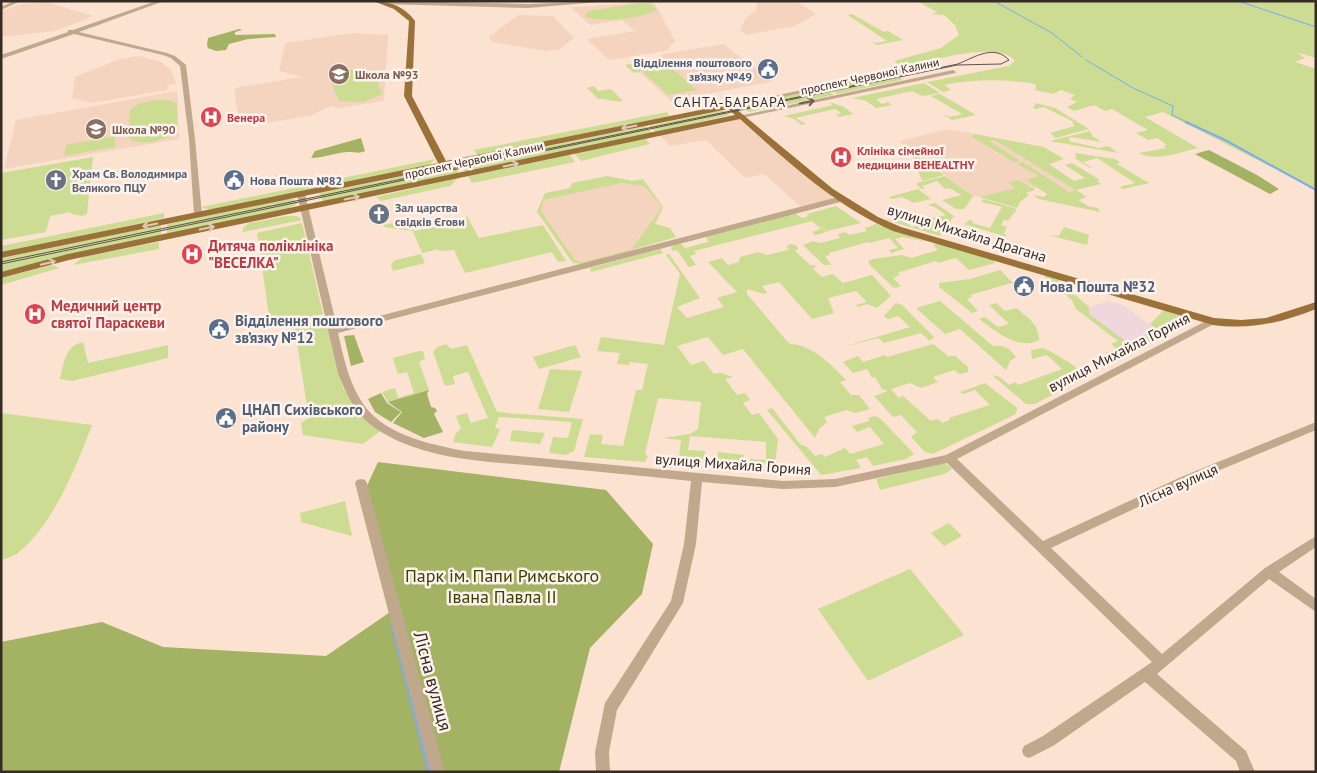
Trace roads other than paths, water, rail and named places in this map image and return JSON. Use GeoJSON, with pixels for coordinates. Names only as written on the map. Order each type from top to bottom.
{"type":"FeatureCollection","features":[{"type":"Feature","properties":{"kind":"main road"},"geometry":{"type":"LineString","coordinates":[[376,1],[385,3],[406,14],[412,21],[408,96],[444,165]]}},
{"type":"Feature","properties":{"kind":"main road","name":"проспект Червоної Калини"},"geometry":{"type":"LineString","coordinates":[[1,255],[730,106]]}},
{"type":"Feature","properties":{"kind":"main road","name":"вулиця Михайла Драгана"},"geometry":{"type":"LineString","coordinates":[[730,106],[841,199],[863,214],[897,229],[1213,321]]}},
{"type":"Feature","properties":{"kind":"main road","name":"проспект Червоної Калини"},"geometry":{"type":"LineString","coordinates":[[1,275],[68,257],[742,116]]}},
{"type":"Feature","properties":{"kind":"main road","name":"вулиця Михайла Гориня"},"geometry":{"type":"LineString","coordinates":[[1213,321],[1234,324],[1280,320],[1316,305]]}},
{"type":"Feature","properties":{"kind":"street"},"geometry":{"type":"LineString","coordinates":[[1,9],[19,1]]}},
{"type":"Feature","properties":{"kind":"street"},"geometry":{"type":"LineString","coordinates":[[1,57],[162,1]]}},
{"type":"Feature","properties":{"kind":"street"},"geometry":{"type":"LineString","coordinates":[[385,3],[528,6],[609,1]]}},
{"type":"Feature","properties":{"kind":"street"},"geometry":{"type":"LineString","coordinates":[[70,32],[166,54],[183,65],[192,139],[198,215]]}},
{"type":"Feature","properties":{"kind":"street","name":"проспект Червоної Калини"},"geometry":{"type":"LineString","coordinates":[[730,106],[939,63]]}},
{"type":"Feature","properties":{"kind":"street","name":"проспект Червоної Калини"},"geometry":{"type":"LineString","coordinates":[[742,116],[952,72]]}},
{"type":"Feature","properties":{"kind":"street"},"geometry":{"type":"LineString","coordinates":[[892,73],[904,76],[906,82]]}},
{"type":"Feature","properties":{"kind":"street","name":"вулиця Михайла Гориня"},"geometry":{"type":"LineString","coordinates":[[301,194],[348,386],[367,416],[392,432],[418,444],[465,456],[783,485],[818,485],[891,472],[952,460],[1213,321]]}},
{"type":"Feature","properties":{"kind":"street"},"geometry":{"type":"LineString","coordinates":[[333,331],[841,199]]}},
{"type":"Feature","properties":{"kind":"street","name":"Лісна вулиця"},"geometry":{"type":"LineString","coordinates":[[1041,547],[1185,480],[1316,426]]}},
{"type":"Feature","properties":{"kind":"street"},"geometry":{"type":"LineString","coordinates":[[952,460],[1162,662]]}},
{"type":"Feature","properties":{"kind":"street"},"geometry":{"type":"LineString","coordinates":[[603,772],[602,752],[610,708],[677,603],[690,544],[697,478]]}},
{"type":"Feature","properties":{"kind":"street","name":"Лісна вулиця"},"geometry":{"type":"LineString","coordinates":[[361,483],[438,772]]}},
{"type":"Feature","properties":{"kind":"street"},"geometry":{"type":"LineString","coordinates":[[1029,751],[1048,741],[1146,674],[1269,572],[1316,541]]}},
{"type":"Feature","properties":{"kind":"street"},"geometry":{"type":"LineString","coordinates":[[1269,572],[1316,606]]}},
{"type":"Feature","properties":{"kind":"street"},"geometry":{"type":"LineString","coordinates":[[1146,674],[1240,756],[1248,772]]}},
{"type":"Feature","properties":{"kind":"waterway"},"geometry":{"type":"LineString","coordinates":[[994,1],[1052,33],[1082,57]]}},
{"type":"Feature","properties":{"kind":"waterway"},"geometry":{"type":"LineString","coordinates":[[1238,1],[1316,27]]}},
{"type":"Feature","properties":{"kind":"waterway"},"geometry":{"type":"LineString","coordinates":[[1086,60],[1133,88],[1173,106],[1172,115],[1189,123]]}},
{"type":"Feature","properties":{"kind":"waterway"},"geometry":{"type":"LineString","coordinates":[[1186,122],[1225,140],[1316,190]]}},
{"type":"Feature","properties":{"kind":"waterway"},"geometry":{"type":"LineString","coordinates":[[392,625],[429,772]]}},
{"type":"Feature","properties":{"kind":"tram line"},"geometry":{"type":"LineString","coordinates":[[1,262],[958,64],[984,53],[997,53],[1009,60],[1001,64],[957,65],[1,264]]}},
{"type":"Feature","properties":{"kind":"place","name":"Відділення поштового зв’язку №49"},"geometry":{"type":"Point","coordinates":[768,69]}},
{"type":"Feature","properties":{"kind":"place","name":"Школа №93"},"geometry":{"type":"Point","coordinates":[339,74]}},
{"type":"Feature","properties":{"kind":"place","name":"Венера"},"geometry":{"type":"Point","coordinates":[211,117]}},
{"type":"Feature","properties":{"kind":"place","name":"Школа №90"},"geometry":{"type":"Point","coordinates":[96,129]}},
{"type":"Feature","properties":{"kind":"place","name":"Клініка сімейної медицини BEHEALTHY"},"geometry":{"type":"Point","coordinates":[841,157]}},
{"type":"Feature","properties":{"kind":"place","name":"Храм Св. Володимира Великого ПЦУ"},"geometry":{"type":"Point","coordinates":[56,180]}},
{"type":"Feature","properties":{"kind":"place","name":"Нова Пошта №82"},"geometry":{"type":"Point","coordinates":[234,180]}},
{"type":"Feature","properties":{"kind":"place","name":"Зал царства свідків Єгови"},"geometry":{"type":"Point","coordinates":[379,214]}},
{"type":"Feature","properties":{"kind":"place","name":"Дитяча поліклініка \"ВЕСЕЛКА\""},"geometry":{"type":"Point","coordinates":[192,254]}},
{"type":"Feature","properties":{"kind":"place","name":"Нова Пошта №32"},"geometry":{"type":"Point","coordinates":[1024,286]}},
{"type":"Feature","properties":{"kind":"place","name":"Медичний центр святої Параскеви"},"geometry":{"type":"Point","coordinates":[35,314]}},
{"type":"Feature","properties":{"kind":"place","name":"Відділення поштового зв’язку №12"},"geometry":{"type":"Point","coordinates":[219,329]}},
{"type":"Feature","properties":{"kind":"place","name":"ЦНАП Сихівського району"},"geometry":{"type":"Point","coordinates":[226,418]}},
{"type":"Feature","properties":{"kind":"district","name":"САНТА-БАРБАРА"},"geometry":{"type":"Point","coordinates":[730,102]}},
{"type":"Feature","properties":{"kind":"park label","name":"Парк ім. Папи Римського Івана Павла ІІ"},"geometry":{"type":"Point","coordinates":[502,585]}}]}
